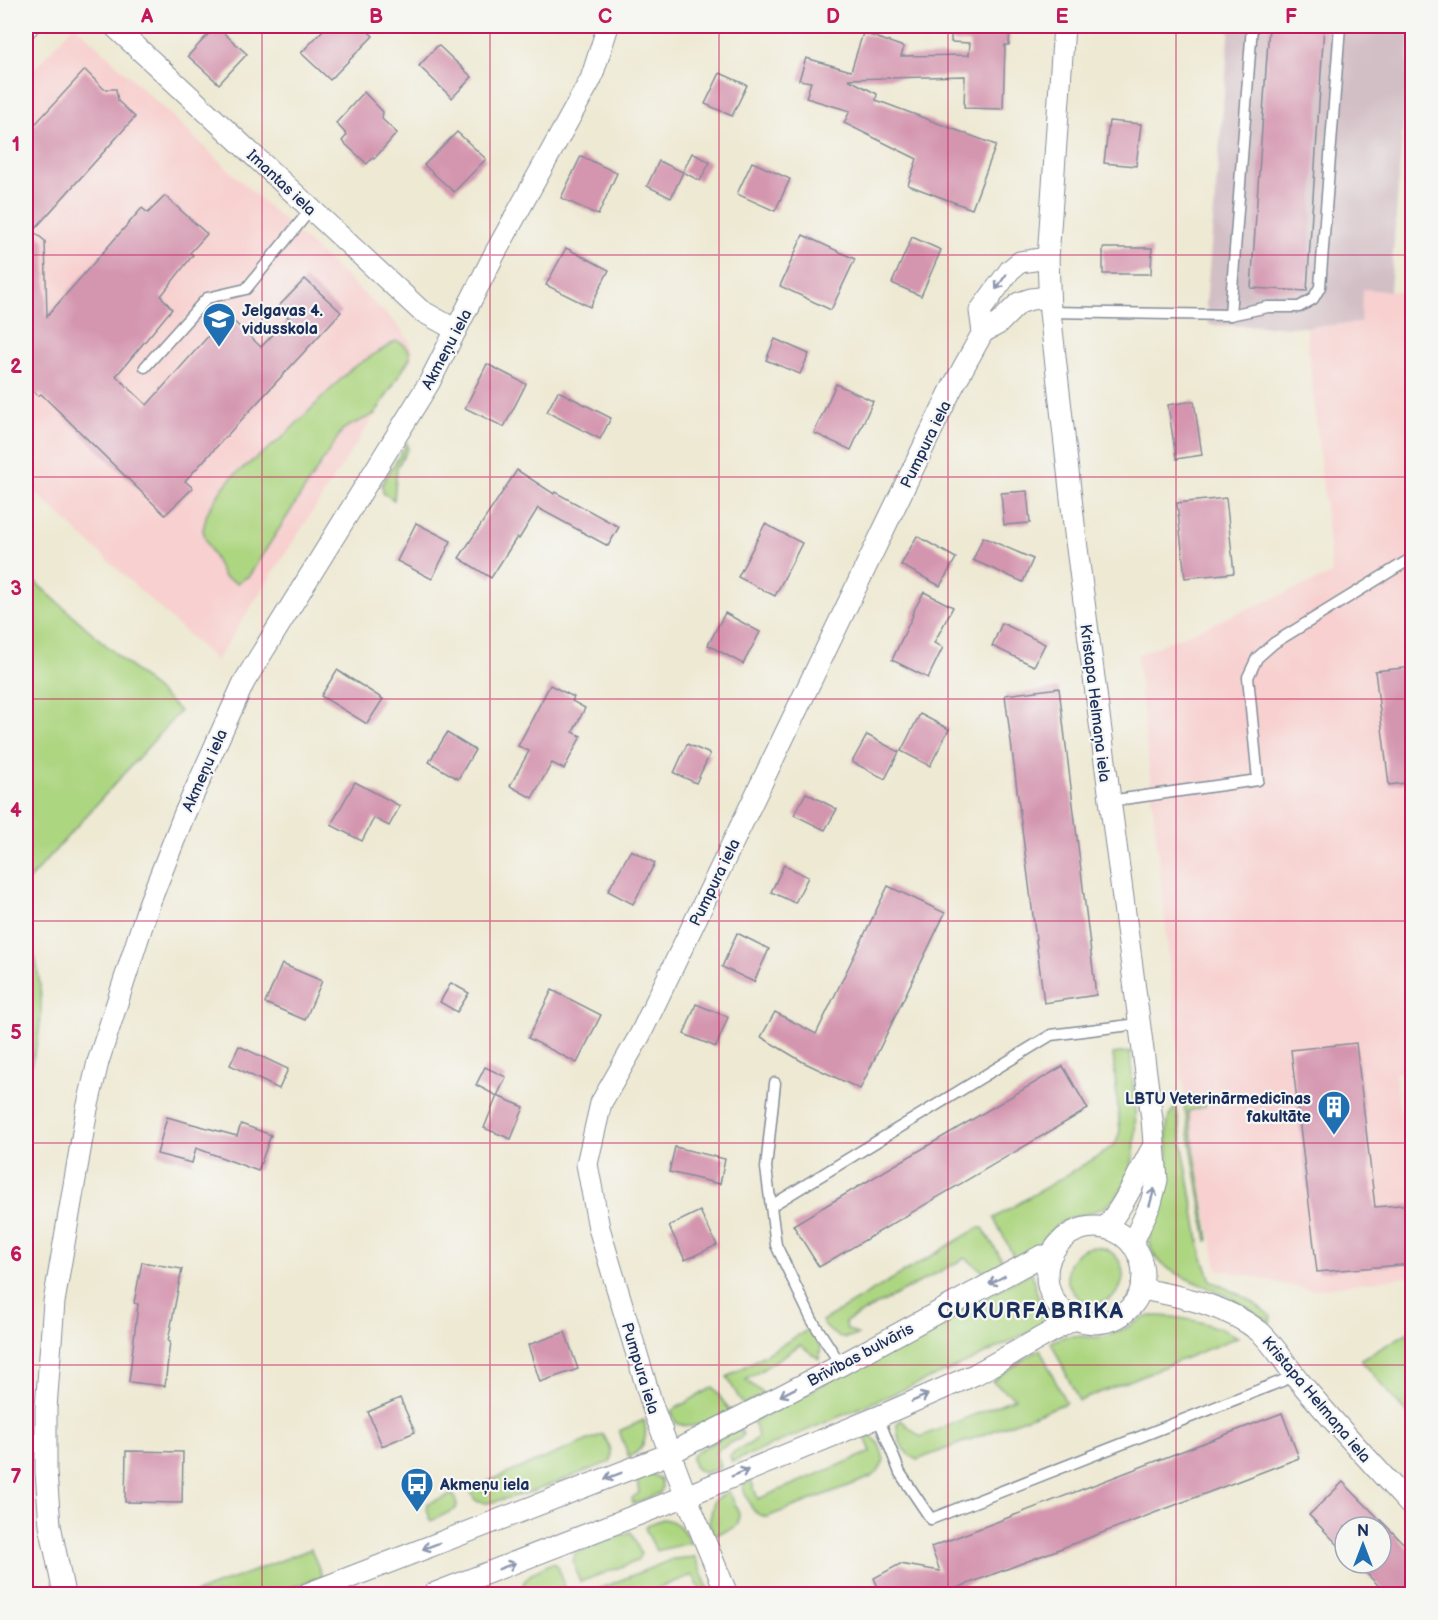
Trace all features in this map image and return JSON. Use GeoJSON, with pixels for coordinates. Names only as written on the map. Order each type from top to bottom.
{"type":"FeatureCollection","features":[{"type":"Feature","properties":{"kind":"street","name":"Imantas iela"},"geometry":{"type":"LineString","coordinates":[[114,26],[420,310],[456,330]]}},
{"type":"Feature","properties":{"kind":"street","name":"Akmeņu iela"},"geometry":{"type":"LineString","coordinates":[[64,1594],[50,1525],[46,1472],[46,1408],[54,1302],[87,1109],[98,1062],[149,904],[184,815],[244,682],[429,383],[494,255],[591,79],[608,26]]}},
{"type":"Feature","properties":{"kind":"street"},"geometry":{"type":"LineString","coordinates":[[1048,258],[1064,26]]}},
{"type":"Feature","properties":{"kind":"street","name":"Kristapa Helmaņa iela"},"geometry":{"type":"LineString","coordinates":[[1048,258],[1050,304],[1066,467],[1152,1119],[1157,1180],[1151,1203],[1132,1244]]}},
{"type":"Feature","properties":{"kind":"street","name":"Pumpura iela"},"geometry":{"type":"LineString","coordinates":[[983,332],[980,311],[1010,270],[1020,262],[1048,258]]}},
{"type":"Feature","properties":{"kind":"street","name":"Pumpura iela"},"geometry":{"type":"LineString","coordinates":[[669,1454],[599,1228],[587,1164],[601,1103],[644,1026],[951,390],[983,332],[998,324],[1019,303],[1031,299],[1050,304]]}},
{"type":"Feature","properties":{"kind":"street","name":"Kristapa Helmaņa iela"},"geometry":{"type":"LineString","coordinates":[[1106,1228],[1125,1202],[1153,1147]]}},
{"type":"Feature","properties":{"kind":"street","name":"Brīvības bulvāris"},"geometry":{"type":"LineString","coordinates":[[307,1594],[669,1454],[841,1365],[1041,1256],[1050,1256],[1063,1238],[1083,1228],[1106,1228]]}},
{"type":"Feature","properties":{"kind":"street"},"geometry":{"type":"LineString","coordinates":[[1050,1256],[1046,1274],[1049,1292],[1058,1308],[1074,1319],[1090,1324],[1107,1323],[1122,1316],[1134,1304],[1142,1289],[1143,1273],[1140,1257],[1132,1244],[1120,1233],[1106,1228]]}},
{"type":"Feature","properties":{"kind":"street","name":"Kristapa Helmaņa iela"},"geometry":{"type":"LineString","coordinates":[[1142,1289],[1182,1297],[1232,1314],[1262,1333],[1349,1441],[1413,1507]]}},
{"type":"Feature","properties":{"kind":"street"},"geometry":{"type":"LineString","coordinates":[[432,1594],[686,1496],[878,1416],[976,1374],[1074,1319]]}},
{"type":"Feature","properties":{"kind":"street"},"geometry":{"type":"LineString","coordinates":[[669,1454],[728,1594]]}},
{"type":"Feature","properties":{"kind":"lane"},"geometry":{"type":"LineString","coordinates":[[1230,315],[1251,26]]}},
{"type":"Feature","properties":{"kind":"lane"},"geometry":{"type":"LineString","coordinates":[[1050,304],[1230,315],[1268,307],[1299,307],[1314,299],[1320,287],[1340,26]]}},
{"type":"Feature","properties":{"kind":"lane"},"geometry":{"type":"LineString","coordinates":[[145,367],[207,298],[246,289],[311,209]]}},
{"type":"Feature","properties":{"kind":"lane"},"geometry":{"type":"LineString","coordinates":[[1109,801],[1258,780],[1248,677],[1257,658],[1274,644],[1413,558]]}},
{"type":"Feature","properties":{"kind":"lane"},"geometry":{"type":"LineString","coordinates":[[771,1206],[1051,1035],[1138,1024]]}},
{"type":"Feature","properties":{"kind":"lane"},"geometry":{"type":"LineString","coordinates":[[775,1083],[766,1168],[776,1245],[812,1320],[841,1365]]}},
{"type":"Feature","properties":{"kind":"lane"},"geometry":{"type":"LineString","coordinates":[[878,1416],[900,1473],[932,1519],[1282,1381],[1293,1374]]}},
{"type":"Feature","properties":{"kind":"shaded area","name":"Jelgavas 4. vidusskola"},"geometry":{"type":"Polygon","coordinates":[[[73,26],[76,26],[395,322],[410,341],[413,356],[216,661],[26,484],[26,78],[73,26]]]}},
{"type":"Feature","properties":{"kind":"shaded area"},"geometry":{"type":"Polygon","coordinates":[[[1230,26],[1411,26],[1390,291],[1363,289],[1360,323],[1306,327],[1209,325],[1206,303],[1230,26]]]}},
{"type":"Feature","properties":{"kind":"shaded area"},"geometry":{"type":"Polygon","coordinates":[[[1363,289],[1412,292],[1412,1070],[1395,1073],[1412,1195],[1412,1276],[1310,1290],[1217,1269],[1181,1072],[1137,655],[1332,574],[1306,327],[1360,323],[1363,289]]]}},
{"type":"Feature","properties":{"kind":"green space"},"geometry":{"type":"Polygon","coordinates":[[[396,341],[406,347],[410,358],[375,414],[343,429],[249,576],[237,583],[224,577],[203,530],[207,513],[222,489],[233,476],[282,438],[352,368],[396,341]]]}},
{"type":"Feature","properties":{"kind":"green space"},"geometry":{"type":"Polygon","coordinates":[[[407,443],[408,449],[397,467],[394,500],[383,493],[382,484],[407,443]]]}},
{"type":"Feature","properties":{"kind":"green space"},"geometry":{"type":"Polygon","coordinates":[[[26,574],[180,711],[27,882],[26,881],[26,574]]]}},
{"type":"Feature","properties":{"kind":"green space"},"geometry":{"type":"Polygon","coordinates":[[[26,932],[37,968],[41,1005],[37,1041],[26,1077],[26,932]]]}},
{"type":"Feature","properties":{"kind":"green space"},"geometry":{"type":"Polygon","coordinates":[[[1130,1052],[1135,1135],[1128,1176],[1120,1193],[1101,1209],[1058,1224],[1030,1251],[1015,1259],[994,1218],[1102,1154],[1116,1143],[1120,1131],[1113,1054],[1130,1052]]]}},
{"type":"Feature","properties":{"kind":"green space"},"geometry":{"type":"Polygon","coordinates":[[[1206,1102],[1205,1107],[1188,1111],[1209,1240],[1207,1241],[1184,1104],[1206,1102]]]}},
{"type":"Feature","properties":{"kind":"green space"},"geometry":{"type":"Polygon","coordinates":[[[1176,1107],[1201,1252],[1211,1281],[1250,1300],[1271,1316],[1270,1323],[1229,1297],[1174,1272],[1155,1255],[1150,1244],[1150,1230],[1167,1173],[1167,1125],[1171,1112],[1176,1107]]]}},
{"type":"Feature","properties":{"kind":"green space"},"geometry":{"type":"Polygon","coordinates":[[[978,1228],[983,1228],[1004,1263],[984,1272],[965,1258],[845,1322],[847,1329],[858,1335],[852,1337],[837,1336],[822,1321],[978,1228]]]}},
{"type":"Feature","properties":{"kind":"green space"},"geometry":{"type":"Polygon","coordinates":[[[1090,1247],[1100,1247],[1115,1255],[1121,1264],[1123,1275],[1121,1286],[1115,1295],[1100,1303],[1090,1303],[1079,1298],[1072,1291],[1067,1280],[1067,1270],[1072,1259],[1079,1252],[1090,1247]]]}},
{"type":"Feature","properties":{"kind":"green space"},"geometry":{"type":"Polygon","coordinates":[[[1032,1272],[1039,1298],[1052,1321],[966,1363],[732,1462],[730,1456],[736,1450],[752,1442],[758,1436],[753,1422],[1032,1272]]]}},
{"type":"Feature","properties":{"kind":"green space"},"geometry":{"type":"Polygon","coordinates":[[[1151,1316],[1196,1321],[1217,1327],[1238,1337],[1079,1401],[1051,1342],[1067,1336],[1107,1336],[1151,1316]]]}},
{"type":"Feature","properties":{"kind":"green space"},"geometry":{"type":"Polygon","coordinates":[[[809,1329],[821,1347],[819,1359],[800,1345],[746,1380],[764,1394],[743,1405],[727,1377],[809,1329]]]}},
{"type":"Feature","properties":{"kind":"green space"},"geometry":{"type":"Polygon","coordinates":[[[1412,1330],[1412,1420],[1361,1360],[1412,1330]]]}},
{"type":"Feature","properties":{"kind":"green space"},"geometry":{"type":"Polygon","coordinates":[[[1040,1349],[1066,1403],[917,1460],[904,1449],[897,1429],[897,1423],[901,1420],[920,1437],[1015,1398],[992,1381],[1040,1349]]]}},
{"type":"Feature","properties":{"kind":"green space"},"geometry":{"type":"Polygon","coordinates":[[[713,1387],[730,1411],[697,1425],[676,1423],[671,1411],[713,1387]]]}},
{"type":"Feature","properties":{"kind":"green space"},"geometry":{"type":"Polygon","coordinates":[[[644,1420],[646,1432],[644,1442],[639,1450],[629,1457],[619,1431],[644,1420]]]}},
{"type":"Feature","properties":{"kind":"green space"},"geometry":{"type":"Polygon","coordinates":[[[740,1429],[743,1434],[741,1438],[718,1449],[720,1468],[704,1473],[695,1467],[692,1456],[697,1451],[740,1429]]]}},
{"type":"Feature","properties":{"kind":"green space"},"geometry":{"type":"Polygon","coordinates":[[[603,1434],[611,1451],[610,1462],[531,1492],[488,1503],[474,1499],[470,1489],[603,1434]]]}},
{"type":"Feature","properties":{"kind":"green space"},"geometry":{"type":"Polygon","coordinates":[[[864,1434],[876,1440],[884,1460],[880,1469],[871,1477],[767,1517],[761,1516],[750,1506],[742,1485],[751,1480],[758,1499],[871,1452],[864,1434]]]}},
{"type":"Feature","properties":{"kind":"green space"},"geometry":{"type":"Polygon","coordinates":[[[646,1474],[654,1475],[661,1480],[660,1493],[633,1504],[632,1498],[639,1493],[637,1479],[646,1474]]]}},
{"type":"Feature","properties":{"kind":"green space"},"geometry":{"type":"Polygon","coordinates":[[[729,1491],[739,1513],[738,1524],[714,1535],[709,1523],[714,1501],[729,1491]]]}},
{"type":"Feature","properties":{"kind":"green space"},"geometry":{"type":"Polygon","coordinates":[[[453,1494],[457,1504],[456,1509],[431,1521],[427,1509],[428,1503],[453,1494]]]}},
{"type":"Feature","properties":{"kind":"green space"},"geometry":{"type":"Polygon","coordinates":[[[663,1519],[680,1527],[690,1543],[656,1551],[645,1528],[663,1519]]]}},
{"type":"Feature","properties":{"kind":"green space"},"geometry":{"type":"Polygon","coordinates":[[[631,1532],[641,1554],[637,1561],[580,1582],[573,1562],[575,1553],[631,1532]]]}},
{"type":"Feature","properties":{"kind":"green space"},"geometry":{"type":"Polygon","coordinates":[[[311,1549],[322,1576],[274,1594],[193,1594],[311,1549]]]}},
{"type":"Feature","properties":{"kind":"green space"},"geometry":{"type":"Polygon","coordinates":[[[695,1557],[710,1594],[702,1594],[693,1575],[641,1594],[586,1594],[673,1559],[695,1557]]]}},
{"type":"Feature","properties":{"kind":"green space"},"geometry":{"type":"Polygon","coordinates":[[[552,1563],[557,1565],[565,1588],[547,1594],[524,1594],[526,1579],[552,1563]]]}},
{"type":"Feature","properties":{"kind":"building"},"geometry":{"type":"Polygon","coordinates":[[[216,26],[247,54],[219,84],[188,56],[216,26]]]}},
{"type":"Feature","properties":{"kind":"building"},"geometry":{"type":"Polygon","coordinates":[[[327,26],[363,26],[373,36],[330,80],[301,53],[327,26]]]}},
{"type":"Feature","properties":{"kind":"building"},"geometry":{"type":"Polygon","coordinates":[[[951,26],[1010,26],[1009,45],[1005,45],[1003,109],[964,108],[965,76],[848,79],[877,94],[876,100],[996,145],[972,209],[908,185],[917,159],[844,123],[850,111],[806,98],[811,82],[799,80],[806,58],[851,71],[863,33],[904,47],[901,56],[969,55],[970,43],[951,42],[951,26]]]}},
{"type":"Feature","properties":{"kind":"building"},"geometry":{"type":"Polygon","coordinates":[[[1269,26],[1324,26],[1307,291],[1251,288],[1269,26]]]}},
{"type":"Feature","properties":{"kind":"building"},"geometry":{"type":"Polygon","coordinates":[[[438,45],[472,77],[452,98],[419,66],[438,45]]]}},
{"type":"Feature","properties":{"kind":"building"},"geometry":{"type":"Polygon","coordinates":[[[85,70],[104,89],[116,89],[118,101],[135,117],[33,231],[45,241],[47,316],[142,208],[148,213],[165,196],[207,234],[190,253],[193,255],[161,296],[172,309],[116,376],[147,405],[227,315],[261,347],[289,318],[278,307],[305,279],[341,312],[185,481],[193,488],[165,515],[41,394],[38,396],[26,385],[26,134],[85,70]]]}},
{"type":"Feature","properties":{"kind":"building"},"geometry":{"type":"Polygon","coordinates":[[[720,73],[747,85],[732,116],[705,104],[720,73]]]}},
{"type":"Feature","properties":{"kind":"building"},"geometry":{"type":"Polygon","coordinates":[[[364,92],[383,112],[382,119],[397,133],[367,164],[342,141],[347,135],[336,123],[364,92]]]}},
{"type":"Feature","properties":{"kind":"building"},"geometry":{"type":"Polygon","coordinates":[[[1109,121],[1141,124],[1136,166],[1104,163],[1109,121]]]}},
{"type":"Feature","properties":{"kind":"building"},"geometry":{"type":"Polygon","coordinates":[[[457,132],[486,159],[454,192],[424,165],[457,132]]]}},
{"type":"Feature","properties":{"kind":"building"},"geometry":{"type":"Polygon","coordinates":[[[692,153],[710,162],[700,181],[683,172],[692,153]]]}},
{"type":"Feature","properties":{"kind":"building"},"geometry":{"type":"Polygon","coordinates":[[[581,156],[617,173],[598,215],[561,198],[581,156]]]}},
{"type":"Feature","properties":{"kind":"building"},"geometry":{"type":"Polygon","coordinates":[[[659,161],[683,172],[671,198],[647,186],[659,161]]]}},
{"type":"Feature","properties":{"kind":"building"},"geometry":{"type":"Polygon","coordinates":[[[752,162],[790,179],[775,211],[737,194],[752,162]]]}},
{"type":"Feature","properties":{"kind":"building"},"geometry":{"type":"Polygon","coordinates":[[[803,235],[855,259],[831,310],[780,286],[803,235]]]}},
{"type":"Feature","properties":{"kind":"building"},"geometry":{"type":"Polygon","coordinates":[[[912,237],[941,250],[921,296],[892,283],[912,237]]]}},
{"type":"Feature","properties":{"kind":"building"},"geometry":{"type":"Polygon","coordinates":[[[566,248],[609,270],[590,307],[546,285],[566,248]]]}},
{"type":"Feature","properties":{"kind":"building"},"geometry":{"type":"Polygon","coordinates":[[[1103,248],[1152,248],[1151,274],[1103,274],[1103,248]]]}},
{"type":"Feature","properties":{"kind":"building"},"geometry":{"type":"Polygon","coordinates":[[[775,339],[809,354],[800,374],[766,360],[775,339]]]}},
{"type":"Feature","properties":{"kind":"building"},"geometry":{"type":"Polygon","coordinates":[[[487,364],[526,384],[504,427],[465,408],[487,364]]]}},
{"type":"Feature","properties":{"kind":"building"},"geometry":{"type":"Polygon","coordinates":[[[836,384],[873,401],[851,450],[814,433],[836,384]]]}},
{"type":"Feature","properties":{"kind":"building"},"geometry":{"type":"Polygon","coordinates":[[[558,391],[611,418],[600,439],[547,412],[558,391]]]}},
{"type":"Feature","properties":{"kind":"building"},"geometry":{"type":"Polygon","coordinates":[[[1194,401],[1202,455],[1176,459],[1168,405],[1194,401]]]}},
{"type":"Feature","properties":{"kind":"building"},"geometry":{"type":"Polygon","coordinates":[[[517,470],[554,494],[555,492],[619,527],[608,546],[538,508],[491,578],[459,558],[517,470]]]}},
{"type":"Feature","properties":{"kind":"building"},"geometry":{"type":"Polygon","coordinates":[[[1027,491],[1030,523],[1004,525],[1001,493],[1027,491]]]}},
{"type":"Feature","properties":{"kind":"building"},"geometry":{"type":"Polygon","coordinates":[[[1226,498],[1234,573],[1185,578],[1177,503],[1226,498]]]}},
{"type":"Feature","properties":{"kind":"building"},"geometry":{"type":"Polygon","coordinates":[[[416,523],[451,541],[432,579],[397,561],[416,523]]]}},
{"type":"Feature","properties":{"kind":"building"},"geometry":{"type":"Polygon","coordinates":[[[765,524],[802,543],[775,596],[738,577],[765,524]]]}},
{"type":"Feature","properties":{"kind":"building"},"geometry":{"type":"Polygon","coordinates":[[[917,536],[956,558],[940,586],[901,565],[917,536]]]}},
{"type":"Feature","properties":{"kind":"building"},"geometry":{"type":"Polygon","coordinates":[[[983,537],[1033,559],[1023,582],[973,560],[983,537]]]}},
{"type":"Feature","properties":{"kind":"building"},"geometry":{"type":"Polygon","coordinates":[[[924,592],[953,607],[934,643],[943,647],[928,678],[892,660],[924,592]]]}},
{"type":"Feature","properties":{"kind":"building"},"geometry":{"type":"Polygon","coordinates":[[[725,613],[760,632],[743,664],[708,645],[725,613]]]}},
{"type":"Feature","properties":{"kind":"building"},"geometry":{"type":"Polygon","coordinates":[[[1002,623],[1045,644],[1034,666],[992,646],[1002,623]]]}},
{"type":"Feature","properties":{"kind":"building"},"geometry":{"type":"Polygon","coordinates":[[[1413,667],[1413,782],[1389,785],[1375,671],[1413,667]]]}},
{"type":"Feature","properties":{"kind":"building"},"geometry":{"type":"Polygon","coordinates":[[[337,670],[383,699],[367,724],[321,696],[337,670]]]}},
{"type":"Feature","properties":{"kind":"building"},"geometry":{"type":"Polygon","coordinates":[[[550,685],[574,697],[572,701],[585,708],[573,732],[581,736],[564,769],[552,763],[532,798],[510,786],[529,751],[518,746],[550,685]]]}},
{"type":"Feature","properties":{"kind":"building"},"geometry":{"type":"Polygon","coordinates":[[[1059,688],[1096,995],[1044,1003],[1005,695],[1059,688]]]}},
{"type":"Feature","properties":{"kind":"building"},"geometry":{"type":"Polygon","coordinates":[[[920,714],[949,729],[930,766],[901,751],[920,714]]]}},
{"type":"Feature","properties":{"kind":"building"},"geometry":{"type":"Polygon","coordinates":[[[447,733],[475,750],[458,779],[429,762],[447,733]]]}},
{"type":"Feature","properties":{"kind":"building"},"geometry":{"type":"Polygon","coordinates":[[[867,735],[899,752],[885,779],[852,762],[867,735]]]}},
{"type":"Feature","properties":{"kind":"building"},"geometry":{"type":"Polygon","coordinates":[[[687,744],[710,754],[696,783],[674,773],[687,744]]]}},
{"type":"Feature","properties":{"kind":"building"},"geometry":{"type":"Polygon","coordinates":[[[355,782],[400,806],[389,826],[374,818],[362,841],[331,825],[355,782]]]}},
{"type":"Feature","properties":{"kind":"building"},"geometry":{"type":"Polygon","coordinates":[[[806,793],[837,809],[825,830],[794,815],[806,793]]]}},
{"type":"Feature","properties":{"kind":"building"},"geometry":{"type":"Polygon","coordinates":[[[631,850],[655,863],[633,904],[608,891],[631,850]]]}},
{"type":"Feature","properties":{"kind":"building"},"geometry":{"type":"Polygon","coordinates":[[[784,865],[808,877],[795,903],[771,892],[784,865]]]}},
{"type":"Feature","properties":{"kind":"building"},"geometry":{"type":"Polygon","coordinates":[[[888,886],[945,913],[860,1089],[803,1062],[761,1037],[775,1012],[816,1034],[888,886]]]}},
{"type":"Feature","properties":{"kind":"building"},"geometry":{"type":"Polygon","coordinates":[[[737,933],[769,949],[754,982],[722,967],[737,933]]]}},
{"type":"Feature","properties":{"kind":"building"},"geometry":{"type":"Polygon","coordinates":[[[282,964],[322,981],[305,1020],[265,1003],[282,964]]]}},
{"type":"Feature","properties":{"kind":"building"},"geometry":{"type":"Polygon","coordinates":[[[451,983],[469,993],[457,1012],[440,1002],[451,983]]]}},
{"type":"Feature","properties":{"kind":"building"},"geometry":{"type":"Polygon","coordinates":[[[552,990],[601,1015],[577,1063],[528,1038],[552,990]]]}},
{"type":"Feature","properties":{"kind":"building"},"geometry":{"type":"Polygon","coordinates":[[[696,1004],[728,1017],[716,1047],[684,1034],[696,1004]]]}},
{"type":"Feature","properties":{"kind":"building","name":"LBTU Veterinārmedicīnas fakultāte"},"geometry":{"type":"Polygon","coordinates":[[[1356,1043],[1375,1207],[1413,1204],[1413,1264],[1317,1272],[1291,1050],[1356,1043]]]}},
{"type":"Feature","properties":{"kind":"building"},"geometry":{"type":"Polygon","coordinates":[[[239,1046],[288,1069],[279,1089],[230,1065],[239,1046]]]}},
{"type":"Feature","properties":{"kind":"building"},"geometry":{"type":"Polygon","coordinates":[[[1063,1066],[1088,1109],[819,1267],[793,1225],[1063,1066]]]}},
{"type":"Feature","properties":{"kind":"building"},"geometry":{"type":"Polygon","coordinates":[[[485,1067],[506,1077],[497,1096],[476,1085],[485,1067]]]}},
{"type":"Feature","properties":{"kind":"building"},"geometry":{"type":"Polygon","coordinates":[[[497,1096],[524,1107],[511,1139],[484,1128],[497,1096]]]}},
{"type":"Feature","properties":{"kind":"building"},"geometry":{"type":"Polygon","coordinates":[[[167,1117],[237,1136],[241,1124],[271,1135],[258,1171],[196,1148],[192,1163],[157,1154],[167,1117]]]}},
{"type":"Feature","properties":{"kind":"building"},"geometry":{"type":"Polygon","coordinates":[[[675,1147],[725,1159],[720,1184],[669,1172],[675,1147]]]}},
{"type":"Feature","properties":{"kind":"building"},"geometry":{"type":"Polygon","coordinates":[[[700,1211],[717,1245],[685,1260],[669,1226],[700,1211]]]}},
{"type":"Feature","properties":{"kind":"building"},"geometry":{"type":"Polygon","coordinates":[[[142,1262],[182,1269],[168,1341],[170,1341],[165,1386],[129,1382],[138,1304],[134,1303],[142,1262]]]}},
{"type":"Feature","properties":{"kind":"building"},"geometry":{"type":"Polygon","coordinates":[[[565,1332],[578,1369],[540,1382],[528,1345],[565,1332]]]}},
{"type":"Feature","properties":{"kind":"building"},"geometry":{"type":"Polygon","coordinates":[[[400,1398],[415,1432],[382,1446],[368,1412],[400,1398]]]}},
{"type":"Feature","properties":{"kind":"building"},"geometry":{"type":"Polygon","coordinates":[[[1282,1413],[1299,1458],[941,1594],[881,1594],[874,1578],[900,1564],[940,1571],[931,1547],[1282,1413]]]}},
{"type":"Feature","properties":{"kind":"building"},"geometry":{"type":"Polygon","coordinates":[[[126,1451],[183,1452],[182,1503],[125,1502],[126,1451]]]}},
{"type":"Feature","properties":{"kind":"building"},"geometry":{"type":"Polygon","coordinates":[[[1343,1482],[1376,1515],[1333,1515],[1333,1540],[1309,1515],[1343,1482]]]}},
{"type":"Feature","properties":{"kind":"building"},"geometry":{"type":"Polygon","coordinates":[[[1393,1533],[1413,1553],[1413,1594],[1387,1594],[1368,1575],[1393,1575],[1393,1533]]]}},
{"type":"Feature","properties":{"kind":"place","name":"Jelgavas 4. vidusskola"},"geometry":{"type":"Point","coordinates":[219,348]}},
{"type":"Feature","properties":{"kind":"place","name":"LBTU Veterinārmedicīnas fakultāte"},"geometry":{"type":"Point","coordinates":[1334,1136]}},
{"type":"Feature","properties":{"kind":"place","name":"Akmeņu iela"},"geometry":{"type":"Point","coordinates":[417,1513]}},
{"type":"Feature","properties":{"kind":"district","name":"CUKURFABRIKA"},"geometry":{"type":"Point","coordinates":[1031,1310]}}]}
